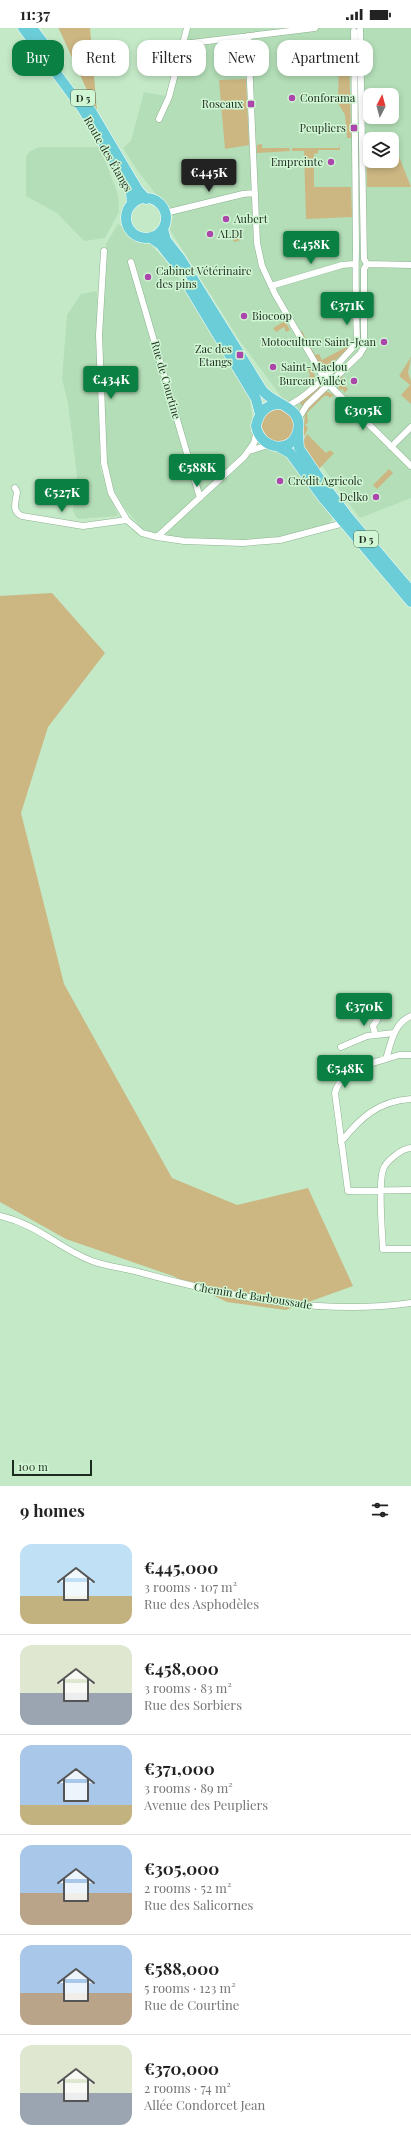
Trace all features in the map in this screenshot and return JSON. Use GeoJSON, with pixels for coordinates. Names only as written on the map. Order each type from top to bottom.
{"type":"FeatureCollection","features":[{"type":"Feature","properties":{"kind":"main road","name":"Route des Étangs"},"geometry":{"type":"LineString","coordinates":[[23,28],[82,108],[127,183],[131,193],[132,204]]}},
{"type":"Feature","properties":{"kind":"main road","name":"Route des Étangs"},"geometry":{"type":"LineString","coordinates":[[32,28],[89,107],[138,190],[146,198]]}},
{"type":"Feature","properties":{"kind":"main road"},"geometry":{"type":"LineString","coordinates":[[260,414],[256,398],[174,262],[160,244],[151,238],[140,238],[128,228],[126,213],[132,204],[146,198],[160,204],[165,214],[163,229],[166,240],[180,258],[262,390],[270,399],[283,405],[291,409],[298,419],[298,432],[288,444],[279,447],[268,445],[261,439],[257,431],[256,426],[260,414],[268,406],[283,405]]}},
{"type":"Feature","properties":{"kind":"main road"},"geometry":{"type":"LineString","coordinates":[[151,238],[163,229]]}},
{"type":"Feature","properties":{"kind":"main road","name":"D 5"},"geometry":{"type":"LineString","coordinates":[[298,432],[299,448],[324,485],[349,518],[411,591]]}},
{"type":"Feature","properties":{"kind":"main road","name":"D 5"},"geometry":{"type":"LineString","coordinates":[[279,447],[290,453],[344,523],[411,602]]}},
{"type":"Feature","properties":{"kind":"street"},"geometry":{"type":"LineString","coordinates":[[184,40],[187,28]]}},
{"type":"Feature","properties":{"kind":"street"},"geometry":{"type":"LineString","coordinates":[[206,41],[315,28]]}},
{"type":"Feature","properties":{"kind":"street"},"geometry":{"type":"LineString","coordinates":[[298,419],[307,405],[360,354],[364,347],[365,264],[357,29]]}},
{"type":"Feature","properties":{"kind":"street"},"geometry":{"type":"LineString","coordinates":[[283,405],[293,404],[324,378],[355,345],[357,29]]}},
{"type":"Feature","properties":{"kind":"street"},"geometry":{"type":"LineString","coordinates":[[248,36],[257,243],[262,266],[324,378]]}},
{"type":"Feature","properties":{"kind":"street"},"geometry":{"type":"LineString","coordinates":[[159,119],[169,97],[174,76]]}},
{"type":"Feature","properties":{"kind":"street"},"geometry":{"type":"LineString","coordinates":[[165,214],[243,194],[255,193]]}},
{"type":"Feature","properties":{"kind":"street"},"geometry":{"type":"LineString","coordinates":[[104,251],[99,335],[104,463],[111,493],[127,520],[142,533],[158,537],[184,541],[243,543],[273,541],[344,523]]}},
{"type":"Feature","properties":{"kind":"street","name":"Rue de Courtine"},"geometry":{"type":"LineString","coordinates":[[132,262],[200,498]]}},
{"type":"Feature","properties":{"kind":"street"},"geometry":{"type":"LineString","coordinates":[[355,264],[365,264]]}},
{"type":"Feature","properties":{"kind":"street"},"geometry":{"type":"LineString","coordinates":[[272,286],[342,265],[411,265]]}},
{"type":"Feature","properties":{"kind":"street"},"geometry":{"type":"LineString","coordinates":[[328,384],[411,466]]}},
{"type":"Feature","properties":{"kind":"street"},"geometry":{"type":"LineString","coordinates":[[391,447],[411,427]]}},
{"type":"Feature","properties":{"kind":"street"},"geometry":{"type":"LineString","coordinates":[[158,537],[249,451],[257,431]]}},
{"type":"Feature","properties":{"kind":"street"},"geometry":{"type":"LineString","coordinates":[[249,451],[268,445]]}},
{"type":"Feature","properties":{"kind":"street"},"geometry":{"type":"LineString","coordinates":[[15,488],[17,492],[14,508],[17,513],[22,516],[83,526],[127,520]]}},
{"type":"Feature","properties":{"kind":"street"},"geometry":{"type":"LineString","coordinates":[[386,1059],[394,1033],[400,1024],[411,1016]]}},
{"type":"Feature","properties":{"kind":"street"},"geometry":{"type":"LineString","coordinates":[[375,1034],[373,1026],[377,1020]]}},
{"type":"Feature","properties":{"kind":"street"},"geometry":{"type":"LineString","coordinates":[[340,1047],[357,1038],[375,1034],[394,1033]]}},
{"type":"Feature","properties":{"kind":"street"},"geometry":{"type":"LineString","coordinates":[[411,1056],[399,1055],[352,1072],[342,1078],[336,1085],[335,1093],[348,1191],[411,1190]]}},
{"type":"Feature","properties":{"kind":"street"},"geometry":{"type":"LineString","coordinates":[[341,1142],[367,1114],[390,1103],[411,1099]]}},
{"type":"Feature","properties":{"kind":"street"},"geometry":{"type":"LineString","coordinates":[[411,1148],[400,1150],[383,1169],[382,1191],[383,1249],[411,1249]]}},
{"type":"Feature","properties":{"kind":"street","name":"Chemin de Barboussade"},"geometry":{"type":"LineString","coordinates":[[0,1216],[28,1224],[64,1247],[98,1263],[207,1290],[332,1308],[368,1308],[411,1303]]}},
{"type":"Feature","properties":{"kind":"shaded area"},"geometry":{"type":"Polygon","coordinates":[[[58,28],[90,28],[91,40],[72,40],[72,57],[58,28]]]}},
{"type":"Feature","properties":{"kind":"shaded area"},"geometry":{"type":"Polygon","coordinates":[[[190,28],[411,28],[411,498],[360,518],[308,447],[306,430],[240,341],[170,230],[173,216],[137,170],[123,148],[131,141],[144,92],[171,97],[177,76],[206,76],[206,40],[187,40],[190,28]]]}},
{"type":"Feature","properties":{"kind":"shaded area"},"geometry":{"type":"Polygon","coordinates":[[[81,76],[94,76],[97,112],[81,76]]]}},
{"type":"Feature","properties":{"kind":"shaded area"},"geometry":{"type":"Polygon","coordinates":[[[339,76],[350,76],[351,138],[347,138],[345,115],[338,103],[339,76]]]}},
{"type":"Feature","properties":{"kind":"shaded area"},"geometry":{"type":"Polygon","coordinates":[[[246,79],[249,145],[225,149],[219,80],[246,79]]]}},
{"type":"Feature","properties":{"kind":"shaded area"},"geometry":{"type":"Polygon","coordinates":[[[339,143],[340,150],[318,150],[318,153],[314,154],[314,187],[351,187],[352,217],[306,219],[304,151],[292,151],[292,148],[339,148],[339,143]]]}},
{"type":"Feature","properties":{"kind":"shaded area"},"geometry":{"type":"Polygon","coordinates":[[[262,144],[262,148],[289,148],[290,151],[257,153],[257,145],[262,144]]]}},
{"type":"Feature","properties":{"kind":"shaded area"},"geometry":{"type":"Polygon","coordinates":[[[39,147],[100,147],[118,195],[119,212],[105,238],[84,241],[57,213],[26,196],[26,157],[29,152],[39,147]]]}},
{"type":"Feature","properties":{"kind":"shaded area"},"geometry":{"type":"Polygon","coordinates":[[[399,157],[411,187],[367,187],[367,168],[399,168],[399,157]]]}},
{"type":"Feature","properties":{"kind":"shaded area"},"geometry":{"type":"Polygon","coordinates":[[[118,224],[151,245],[173,268],[250,398],[255,440],[287,456],[333,517],[328,526],[280,539],[243,542],[197,540],[159,536],[143,530],[123,506],[114,490],[108,473],[102,335],[106,244],[118,224]]]}},
{"type":"Feature","properties":{"kind":"shaded area"},"geometry":{"type":"Polygon","coordinates":[[[242,233],[241,240],[234,242],[232,235],[242,233]]]}},
{"type":"Feature","properties":{"kind":"shaded area"},"geometry":{"type":"Polygon","coordinates":[[[97,291],[100,468],[118,516],[78,519],[73,512],[77,476],[68,403],[62,379],[67,315],[81,294],[97,291]]]}},
{"type":"Feature","properties":{"kind":"shaded area"},"geometry":{"type":"Polygon","coordinates":[[[285,321],[290,330],[286,332],[284,327],[276,332],[273,328],[285,321]]]}},
{"type":"Feature","properties":{"kind":"shaded area"},"geometry":{"type":"Polygon","coordinates":[[[302,331],[315,355],[319,354],[322,360],[350,345],[349,340],[354,341],[351,346],[328,367],[319,365],[300,333],[302,331]]]}},
{"type":"Feature","properties":{"kind":"shaded area"},"geometry":{"type":"Polygon","coordinates":[[[411,357],[408,373],[411,381],[411,404],[401,395],[410,385],[399,376],[411,357]]]}},
{"type":"Feature","properties":{"kind":"shaded area"},"geometry":{"type":"Polygon","coordinates":[[[312,368],[315,377],[310,385],[307,382],[310,375],[308,369],[312,368]]]}},
{"type":"Feature","properties":{"kind":"shaded area"},"geometry":{"type":"Polygon","coordinates":[[[341,376],[344,378],[344,385],[348,389],[344,393],[343,389],[340,390],[335,381],[341,376]]]}},
{"type":"Feature","properties":{"kind":"shaded area"},"geometry":{"type":"Polygon","coordinates":[[[325,380],[327,382],[302,406],[300,403],[325,380]]]}},
{"type":"Feature","properties":{"kind":"shaded area"},"geometry":{"type":"Polygon","coordinates":[[[326,391],[334,395],[330,398],[328,396],[324,396],[307,413],[308,422],[305,425],[308,428],[302,442],[306,408],[326,391]]]}},
{"type":"Feature","properties":{"kind":"shaded area"},"geometry":{"type":"Polygon","coordinates":[[[275,408],[281,408],[290,413],[294,419],[294,431],[290,437],[281,442],[275,442],[266,437],[261,428],[261,422],[266,413],[275,408]]]}},
{"type":"Feature","properties":{"kind":"shaded area"},"geometry":{"type":"Polygon","coordinates":[[[307,434],[326,453],[330,450],[334,453],[319,469],[302,443],[307,434]]]}},
{"type":"Feature","properties":{"kind":"shaded area"},"geometry":{"type":"Polygon","coordinates":[[[389,469],[393,473],[377,489],[373,485],[389,469]]]}},
{"type":"Feature","properties":{"kind":"shaded area"},"geometry":{"type":"Polygon","coordinates":[[[52,593],[105,653],[48,727],[21,813],[64,984],[172,1178],[237,1205],[308,1188],[353,1286],[286,1310],[227,1302],[173,1276],[66,1239],[0,1202],[0,596],[52,593]]]}},
{"type":"Feature","properties":{"kind":"place","name":"Conforama"},"geometry":{"type":"Point","coordinates":[292,98]}},
{"type":"Feature","properties":{"kind":"place","name":"Roseaux"},"geometry":{"type":"Point","coordinates":[251,104]}},
{"type":"Feature","properties":{"kind":"place","name":"Peupliers"},"geometry":{"type":"Point","coordinates":[354,128]}},
{"type":"Feature","properties":{"kind":"place","name":"Empreinte"},"geometry":{"type":"Point","coordinates":[331,162]}},
{"type":"Feature","properties":{"kind":"place","name":"Aubert"},"geometry":{"type":"Point","coordinates":[226,219]}},
{"type":"Feature","properties":{"kind":"place","name":"ALDI"},"geometry":{"type":"Point","coordinates":[210,234]}},
{"type":"Feature","properties":{"kind":"place","name":"Cabinet Vétérinaire des pins"},"geometry":{"type":"Point","coordinates":[148,277]}},
{"type":"Feature","properties":{"kind":"place","name":"Biocoop"},"geometry":{"type":"Point","coordinates":[244,316]}},
{"type":"Feature","properties":{"kind":"place","name":"Motoculture Saint-Jean"},"geometry":{"type":"Point","coordinates":[384,342]}},
{"type":"Feature","properties":{"kind":"place","name":"Zac des Etangs"},"geometry":{"type":"Point","coordinates":[240,355]}},
{"type":"Feature","properties":{"kind":"place","name":"Saint-Maclou"},"geometry":{"type":"Point","coordinates":[273,367]}},
{"type":"Feature","properties":{"kind":"place","name":"Bureau Vallée"},"geometry":{"type":"Point","coordinates":[354,381]}},
{"type":"Feature","properties":{"kind":"place","name":"Crédit Agricole"},"geometry":{"type":"Point","coordinates":[280,481]}},
{"type":"Feature","properties":{"kind":"place","name":"Delko"},"geometry":{"type":"Point","coordinates":[376,497]}}]}
